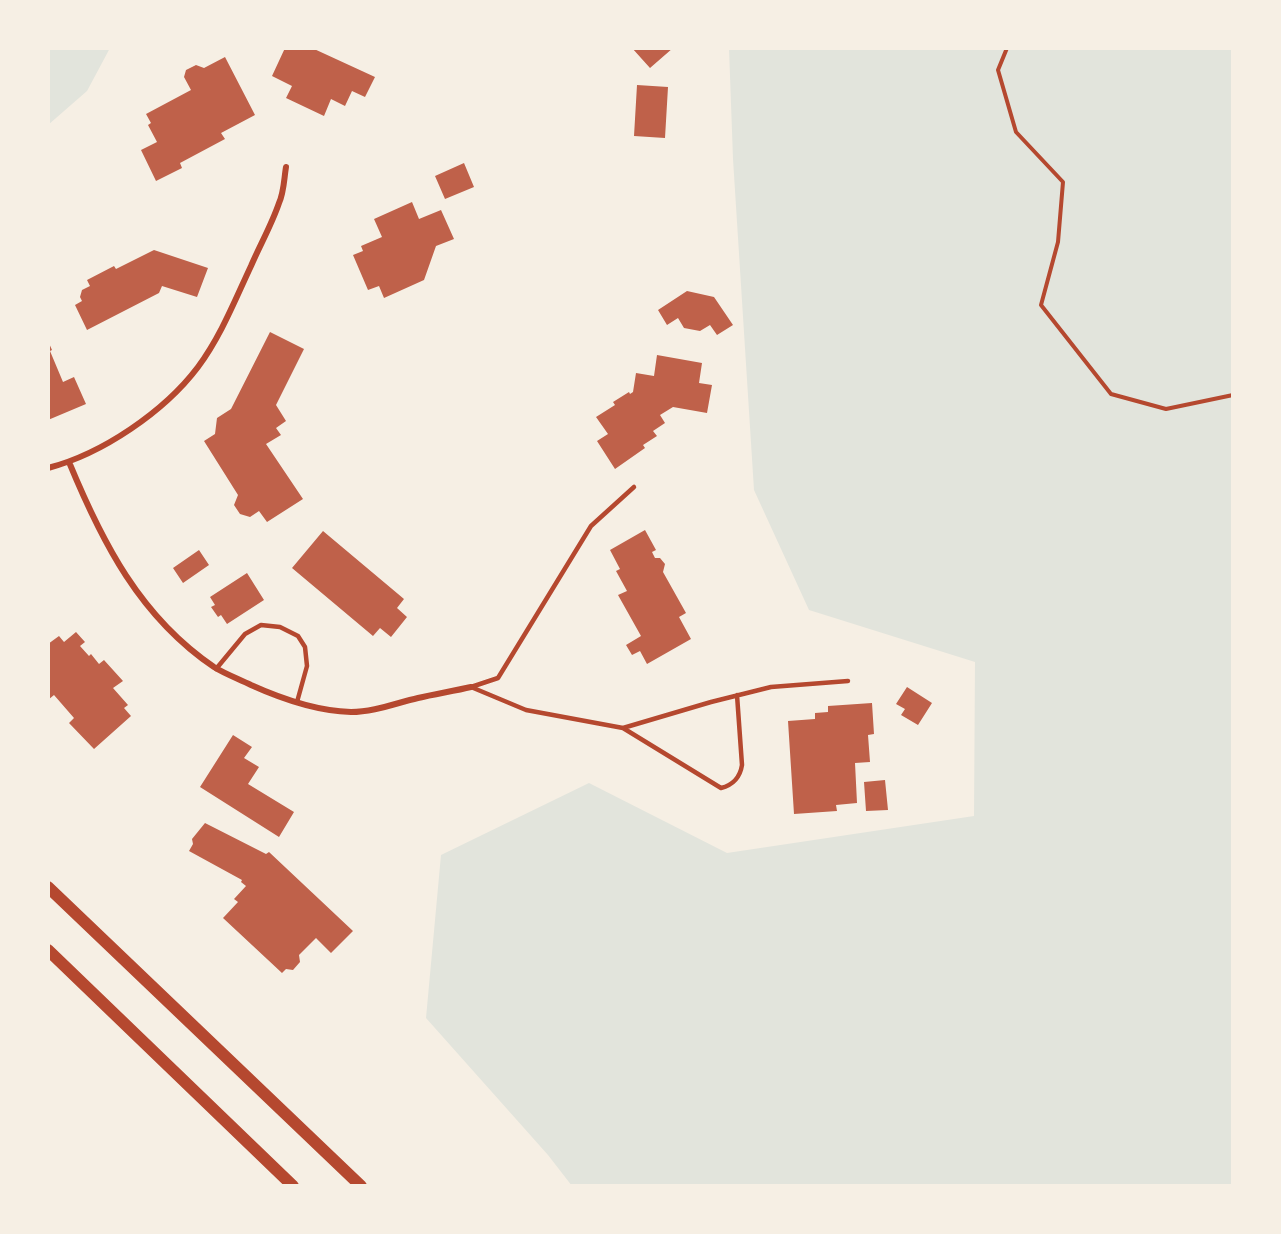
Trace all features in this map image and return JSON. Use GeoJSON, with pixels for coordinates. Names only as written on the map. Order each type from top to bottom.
{"type":"FeatureCollection","features":[{"type":"Feature","properties":{"kind":"main road"},"geometry":{"type":"LineString","coordinates":[[48,887],[361,1186]]}},
{"type":"Feature","properties":{"kind":"main road"},"geometry":{"type":"LineString","coordinates":[[48,951],[293,1186]]}},
{"type":"Feature","properties":{"kind":"street"},"geometry":{"type":"LineString","coordinates":[[48,468],[69,462],[129,430],[171,396],[197,368],[224,325],[280,201],[286,167]]}},
{"type":"Feature","properties":{"kind":"street"},"geometry":{"type":"LineString","coordinates":[[69,462],[109,550],[132,585],[161,622],[185,646],[216,669],[278,698],[321,708],[352,712],[383,708],[471,687]]}},
{"type":"Feature","properties":{"kind":"lane"},"geometry":{"type":"LineString","coordinates":[[471,687],[498,678],[591,525],[634,487]]}},
{"type":"Feature","properties":{"kind":"lane"},"geometry":{"type":"LineString","coordinates":[[216,669],[246,634],[261,625],[280,627],[298,636],[305,647],[308,666],[297,702]]}},
{"type":"Feature","properties":{"kind":"lane"},"geometry":{"type":"LineString","coordinates":[[623,728],[771,687],[848,681]]}},
{"type":"Feature","properties":{"kind":"lane"},"geometry":{"type":"LineString","coordinates":[[471,687],[526,710],[623,728],[721,788],[730,786],[740,775],[742,765],[737,695]]}},
{"type":"Feature","properties":{"kind":"path"},"geometry":{"type":"LineString","coordinates":[[1007,48],[998,70],[1016,132],[1063,182],[1058,242],[1041,305],[1111,394],[1166,409],[1233,395]]}},
{"type":"Feature","properties":{"kind":"shaded area"},"geometry":{"type":"Polygon","coordinates":[[[48,48],[110,48],[87,91],[48,125],[48,48]]]}},
{"type":"Feature","properties":{"kind":"shaded area"},"geometry":{"type":"Polygon","coordinates":[[[729,48],[1233,48],[1233,1186],[572,1186],[548,1155],[426,1018],[441,855],[589,783],[727,853],[974,816],[975,662],[809,610],[754,490],[733,159],[729,48]]]}},
{"type":"Feature","properties":{"kind":"building"},"geometry":{"type":"Polygon","coordinates":[[[285,48],[312,48],[375,77],[365,97],[352,91],[345,106],[331,99],[324,116],[286,98],[292,86],[272,76],[285,48]]]}},
{"type":"Feature","properties":{"kind":"building"},"geometry":{"type":"Polygon","coordinates":[[[632,48],[673,48],[650,68],[632,48]]]}},
{"type":"Feature","properties":{"kind":"building"},"geometry":{"type":"Polygon","coordinates":[[[225,57],[255,115],[221,133],[225,139],[180,163],[182,168],[156,181],[141,150],[157,142],[148,125],[151,123],[146,114],[191,90],[184,77],[186,70],[196,65],[204,68],[225,57]]]}},
{"type":"Feature","properties":{"kind":"building"},"geometry":{"type":"Polygon","coordinates":[[[637,85],[668,87],[665,138],[634,136],[637,85]]]}},
{"type":"Feature","properties":{"kind":"building"},"geometry":{"type":"Polygon","coordinates":[[[464,163],[474,187],[445,199],[435,176],[464,163]]]}},
{"type":"Feature","properties":{"kind":"building"},"geometry":{"type":"Polygon","coordinates":[[[412,202],[419,219],[441,210],[454,239],[436,246],[424,280],[384,298],[379,286],[368,290],[353,255],[363,251],[361,246],[382,237],[374,219],[412,202]]]}},
{"type":"Feature","properties":{"kind":"building"},"geometry":{"type":"Polygon","coordinates":[[[154,250],[208,268],[197,297],[162,286],[159,293],[87,330],[75,305],[82,301],[80,297],[82,290],[90,286],[87,280],[114,266],[116,269],[154,250]]]}},
{"type":"Feature","properties":{"kind":"building"},"geometry":{"type":"Polygon","coordinates":[[[687,291],[714,297],[733,325],[717,335],[710,325],[700,331],[684,328],[678,318],[667,325],[658,310],[687,291]]]}},
{"type":"Feature","properties":{"kind":"building"},"geometry":{"type":"Polygon","coordinates":[[[270,332],[304,349],[276,405],[286,421],[276,428],[281,435],[266,444],[303,499],[267,522],[259,511],[250,517],[240,514],[234,505],[238,495],[204,441],[215,434],[217,418],[231,409],[270,332]]]}},
{"type":"Feature","properties":{"kind":"building"},"geometry":{"type":"Polygon","coordinates":[[[48,341],[63,382],[74,377],[86,404],[48,420],[48,341]]]}},
{"type":"Feature","properties":{"kind":"building"},"geometry":{"type":"Polygon","coordinates":[[[657,355],[702,363],[699,383],[712,385],[707,413],[673,407],[660,415],[665,423],[653,431],[657,436],[643,445],[645,448],[615,469],[597,441],[608,434],[596,417],[615,405],[613,402],[633,392],[636,373],[654,376],[657,355]]]}},
{"type":"Feature","properties":{"kind":"building"},"geometry":{"type":"Polygon","coordinates":[[[645,530],[656,550],[652,552],[655,558],[660,558],[665,564],[663,572],[686,613],[679,617],[691,639],[647,664],[640,651],[632,655],[626,645],[641,636],[618,595],[627,591],[616,571],[620,569],[610,550],[645,530]]]}},
{"type":"Feature","properties":{"kind":"building"},"geometry":{"type":"Polygon","coordinates":[[[323,531],[404,599],[397,608],[407,617],[391,637],[380,628],[373,636],[292,568],[323,531]]]}},
{"type":"Feature","properties":{"kind":"building"},"geometry":{"type":"Polygon","coordinates":[[[199,550],[209,565],[183,583],[173,568],[199,550]]]}},
{"type":"Feature","properties":{"kind":"building"},"geometry":{"type":"Polygon","coordinates":[[[247,573],[264,600],[227,624],[211,607],[215,605],[210,597],[247,573]]]}},
{"type":"Feature","properties":{"kind":"building"},"geometry":{"type":"Polygon","coordinates":[[[76,632],[85,642],[80,646],[89,656],[91,654],[99,664],[104,660],[123,681],[113,688],[128,705],[124,708],[131,716],[94,749],[69,723],[74,718],[54,695],[48,700],[48,644],[59,636],[64,642],[76,632]]]}},
{"type":"Feature","properties":{"kind":"building"},"geometry":{"type":"Polygon","coordinates":[[[907,687],[932,703],[918,725],[901,715],[905,709],[896,704],[907,687]]]}},
{"type":"Feature","properties":{"kind":"building"},"geometry":{"type":"Polygon","coordinates":[[[872,703],[874,734],[868,735],[870,762],[855,763],[857,803],[836,805],[837,811],[794,814],[788,721],[815,719],[815,713],[828,712],[828,706],[872,703]]]}},
{"type":"Feature","properties":{"kind":"building"},"geometry":{"type":"Polygon","coordinates":[[[233,735],[252,747],[244,758],[259,767],[248,784],[294,812],[279,837],[200,787],[233,735]]]}},
{"type":"Feature","properties":{"kind":"building"},"geometry":{"type":"Polygon","coordinates":[[[885,780],[888,810],[866,811],[864,782],[885,780]]]}},
{"type":"Feature","properties":{"kind":"building"},"geometry":{"type":"Polygon","coordinates":[[[205,823],[266,854],[269,852],[353,931],[331,953],[316,938],[299,955],[300,962],[293,970],[286,969],[282,973],[223,918],[238,902],[234,899],[246,886],[241,882],[242,880],[189,851],[193,844],[192,839],[205,823]]]}}]}
